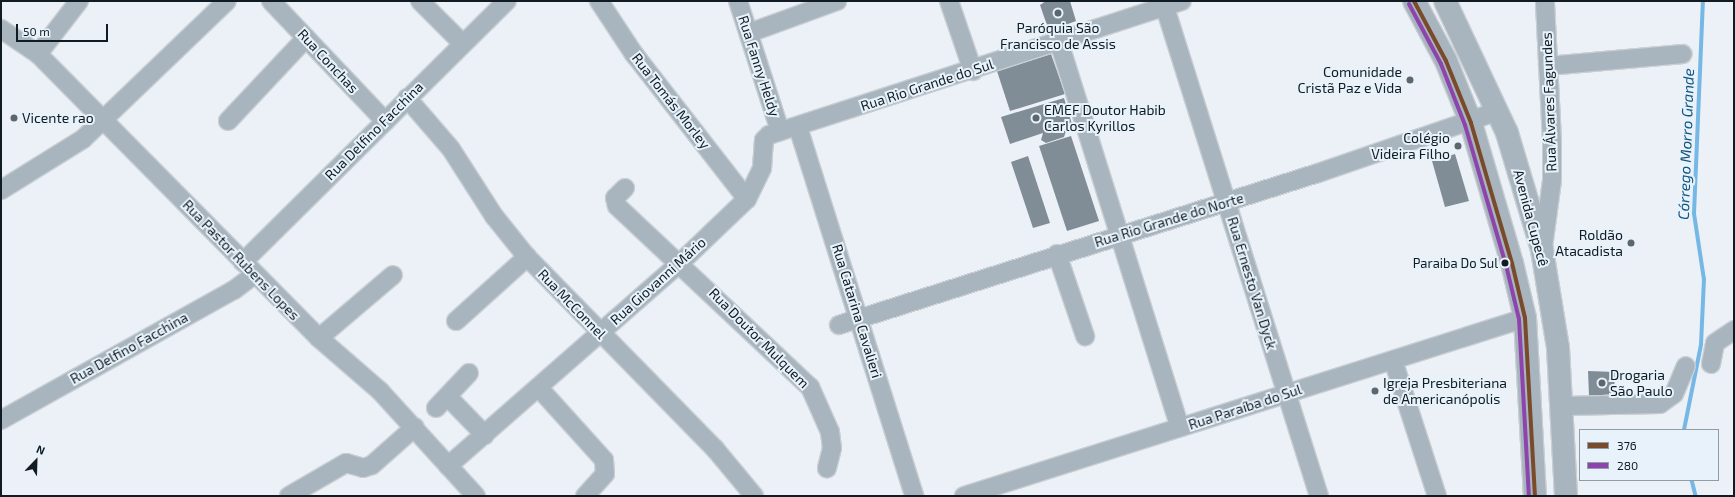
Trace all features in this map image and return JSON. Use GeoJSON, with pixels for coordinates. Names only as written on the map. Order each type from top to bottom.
{"type":"FeatureCollection","features":[{"type":"Feature","properties":{"kind":"main road"},"geometry":{"type":"LineString","coordinates":[[1414,1],[1446,61],[1471,123],[1489,174],[1525,318],[1535,496]]}},
{"type":"Feature","properties":{"kind":"main road","name":"Avenida Cupecê"},"geometry":{"type":"LineString","coordinates":[[1445,1],[1498,111],[1542,250],[1563,406],[1566,496]]}},
{"type":"Feature","properties":{"kind":"street"},"geometry":{"type":"LineString","coordinates":[[38,54],[79,1]]}},
{"type":"Feature","properties":{"kind":"street"},"geometry":{"type":"LineString","coordinates":[[1,190],[83,139],[105,120],[227,1]]}},
{"type":"Feature","properties":{"kind":"street","name":"Rua Conchas"},"geometry":{"type":"LineString","coordinates":[[271,1],[385,121]]}},
{"type":"Feature","properties":{"kind":"street"},"geometry":{"type":"LineString","coordinates":[[420,1],[462,43]]}},
{"type":"Feature","properties":{"kind":"street","name":"Rua Delfino Facchina"},"geometry":{"type":"LineString","coordinates":[[1,420],[234,290],[249,268],[385,121],[462,43],[507,1]]}},
{"type":"Feature","properties":{"kind":"street","name":"Rua Tomás Morley"},"geometry":{"type":"LineString","coordinates":[[599,1],[634,54],[747,199]]}},
{"type":"Feature","properties":{"kind":"street","name":"Rua Fanny Heldy"},"geometry":{"type":"LineString","coordinates":[[738,1],[780,131]]}},
{"type":"Feature","properties":{"kind":"street"},"geometry":{"type":"LineString","coordinates":[[749,33],[837,1]]}},
{"type":"Feature","properties":{"kind":"street"},"geometry":{"type":"LineString","coordinates":[[949,1],[973,71]]}},
{"type":"Feature","properties":{"kind":"street","name":"Rua Rio Grande do Sul"},"geometry":{"type":"LineString","coordinates":[[764,140],[780,131],[798,127],[973,71],[1164,4],[1182,1]]}},
{"type":"Feature","properties":{"kind":"street","name":"Rua Álvares Fagundes"},"geometry":{"type":"LineString","coordinates":[[1542,250],[1552,180],[1545,1]]}},
{"type":"Feature","properties":{"kind":"street","name":"Rua Ernesto Van Dyck"},"geometry":{"type":"LineString","coordinates":[[1164,4],[1227,202],[1285,394],[1319,496]]}},
{"type":"Feature","properties":{"kind":"street","name":"Rua Pastor Rubens Lopes"},"geometry":{"type":"LineString","coordinates":[[1,29],[38,54],[105,120],[319,338],[363,374],[415,427],[476,496]]}},
{"type":"Feature","properties":{"kind":"street"},"geometry":{"type":"LineString","coordinates":[[228,121],[306,38]]}},
{"type":"Feature","properties":{"kind":"street"},"geometry":{"type":"LineString","coordinates":[[1059,42],[1122,233],[1180,427]]}},
{"type":"Feature","properties":{"kind":"street"},"geometry":{"type":"LineString","coordinates":[[1548,66],[1682,54]]}},
{"type":"Feature","properties":{"kind":"street","name":"Rua McConnel"},"geometry":{"type":"LineString","coordinates":[[407,98],[452,150],[494,216],[527,257],[715,449],[754,496]]}},
{"type":"Feature","properties":{"kind":"street","name":"Rua Rio Grande do Norte"},"geometry":{"type":"LineString","coordinates":[[839,325],[1122,233],[1227,202],[1471,123],[1498,111]]}},
{"type":"Feature","properties":{"kind":"street","name":"Rua Catarina Cavalieri"},"geometry":{"type":"LineString","coordinates":[[798,127],[860,318],[914,496]]}},
{"type":"Feature","properties":{"kind":"street","name":"Rua Giovanni Mário"},"geometry":{"type":"LineString","coordinates":[[448,466],[539,388],[681,262],[747,199],[762,168],[764,140]]}},
{"type":"Feature","properties":{"kind":"street","name":"Rua Doutor Mulquem"},"geometry":{"type":"LineString","coordinates":[[625,188],[615,198],[617,206],[681,262],[810,387],[830,432],[832,448],[827,468]]}},
{"type":"Feature","properties":{"kind":"street"},"geometry":{"type":"LineString","coordinates":[[1057,254],[1085,336]]}},
{"type":"Feature","properties":{"kind":"street"},"geometry":{"type":"LineString","coordinates":[[456,321],[527,257]]}},
{"type":"Feature","properties":{"kind":"street"},"geometry":{"type":"LineString","coordinates":[[319,338],[393,275]]}},
{"type":"Feature","properties":{"kind":"street","name":"Rua Paraíba do Sul"},"geometry":{"type":"LineString","coordinates":[[964,496],[1525,318]]}},
{"type":"Feature","properties":{"kind":"street"},"geometry":{"type":"LineString","coordinates":[[1711,364],[1711,351],[1718,340],[1734,330]]}},
{"type":"Feature","properties":{"kind":"street"},"geometry":{"type":"LineString","coordinates":[[1393,360],[1437,496]]}},
{"type":"Feature","properties":{"kind":"street"},"geometry":{"type":"LineString","coordinates":[[1563,406],[1660,404],[1674,394],[1686,366]]}},
{"type":"Feature","properties":{"kind":"street"},"geometry":{"type":"LineString","coordinates":[[469,373],[442,402],[485,435]]}},
{"type":"Feature","properties":{"kind":"street"},"geometry":{"type":"LineString","coordinates":[[539,388],[604,460],[605,474],[585,496]]}},
{"type":"Feature","properties":{"kind":"street"},"geometry":{"type":"LineString","coordinates":[[289,496],[346,463],[363,468],[372,465],[415,427]]}},
{"type":"Feature","properties":{"kind":"building","name":"Paróquia São Francisco de Assis"},"geometry":{"type":"Polygon","coordinates":[[[1046,1],[1070,1],[1076,21],[1049,31],[1040,5],[1046,1]]]}},
{"type":"Feature","properties":{"kind":"building"},"geometry":{"type":"Polygon","coordinates":[[[1051,54],[1065,94],[1010,111],[997,71],[1051,54]]]}},
{"type":"Feature","properties":{"kind":"building"},"geometry":{"type":"Polygon","coordinates":[[[1064,98],[1072,124],[1056,129],[1066,131],[1064,137],[1046,143],[1041,140],[1043,133],[1010,144],[1001,117],[1064,98]]]}},
{"type":"Feature","properties":{"kind":"building"},"geometry":{"type":"Polygon","coordinates":[[[1071,136],[1099,221],[1067,231],[1039,146],[1071,136]]]}},
{"type":"Feature","properties":{"kind":"building"},"geometry":{"type":"Polygon","coordinates":[[[1455,154],[1469,201],[1445,207],[1432,161],[1455,154]]]}},
{"type":"Feature","properties":{"kind":"building"},"geometry":{"type":"Polygon","coordinates":[[[1028,156],[1050,223],[1033,228],[1011,162],[1028,156]]]}},
{"type":"Feature","properties":{"kind":"building","name":"Drogaria São Paulo"},"geometry":{"type":"Polygon","coordinates":[[[1588,371],[1615,372],[1614,394],[1589,396],[1588,371]]]}},
{"type":"Feature","properties":{"kind":"waterway","name":"Córrego Morro Grande"},"geometry":{"type":"LineString","coordinates":[[1684,429],[1701,345],[1704,280],[1694,214],[1703,1]]}},
{"type":"Feature","properties":{"kind":"waterway","name":"Córrego Morro Grande"},"geometry":{"type":"LineString","coordinates":[[1692,481],[1696,496]]}},
{"type":"Feature","properties":{"kind":"transit line","name":"376"},"geometry":{"type":"LineString","coordinates":[[1414,1],[1446,61],[1471,123],[1512,263],[1525,318],[1535,496]]}},
{"type":"Feature","properties":{"kind":"transit line","name":"280"},"geometry":{"type":"LineString","coordinates":[[1409,4],[1441,64],[1465,125],[1506,265],[1519,319],[1529,496]]}},
{"type":"Feature","properties":{"kind":"place","name":"Paróquia São Francisco de Assis"},"geometry":{"type":"Point","coordinates":[1058,13]}},
{"type":"Feature","properties":{"kind":"place","name":"Comunidade Cristã Paz e Vida"},"geometry":{"type":"Point","coordinates":[1410,80]}},
{"type":"Feature","properties":{"kind":"place","name":"Vicente rao"},"geometry":{"type":"Point","coordinates":[14,118]}},
{"type":"Feature","properties":{"kind":"place","name":"EMEF Doutor Habib Carlos Kyrillos"},"geometry":{"type":"Point","coordinates":[1036,118]}},
{"type":"Feature","properties":{"kind":"place","name":"Colégio Videira Filho"},"geometry":{"type":"Point","coordinates":[1458,146]}},
{"type":"Feature","properties":{"kind":"place","name":"Roldão Atacadista"},"geometry":{"type":"Point","coordinates":[1631,243]}},
{"type":"Feature","properties":{"kind":"place","name":"Paraiba Do Sul"},"geometry":{"type":"Point","coordinates":[1505,263]}},
{"type":"Feature","properties":{"kind":"place","name":"Drogaria São Paulo"},"geometry":{"type":"Point","coordinates":[1602,383]}},
{"type":"Feature","properties":{"kind":"place","name":"Igreja Presbiteriana de Americanópolis"},"geometry":{"type":"Point","coordinates":[1375,391]}}]}
